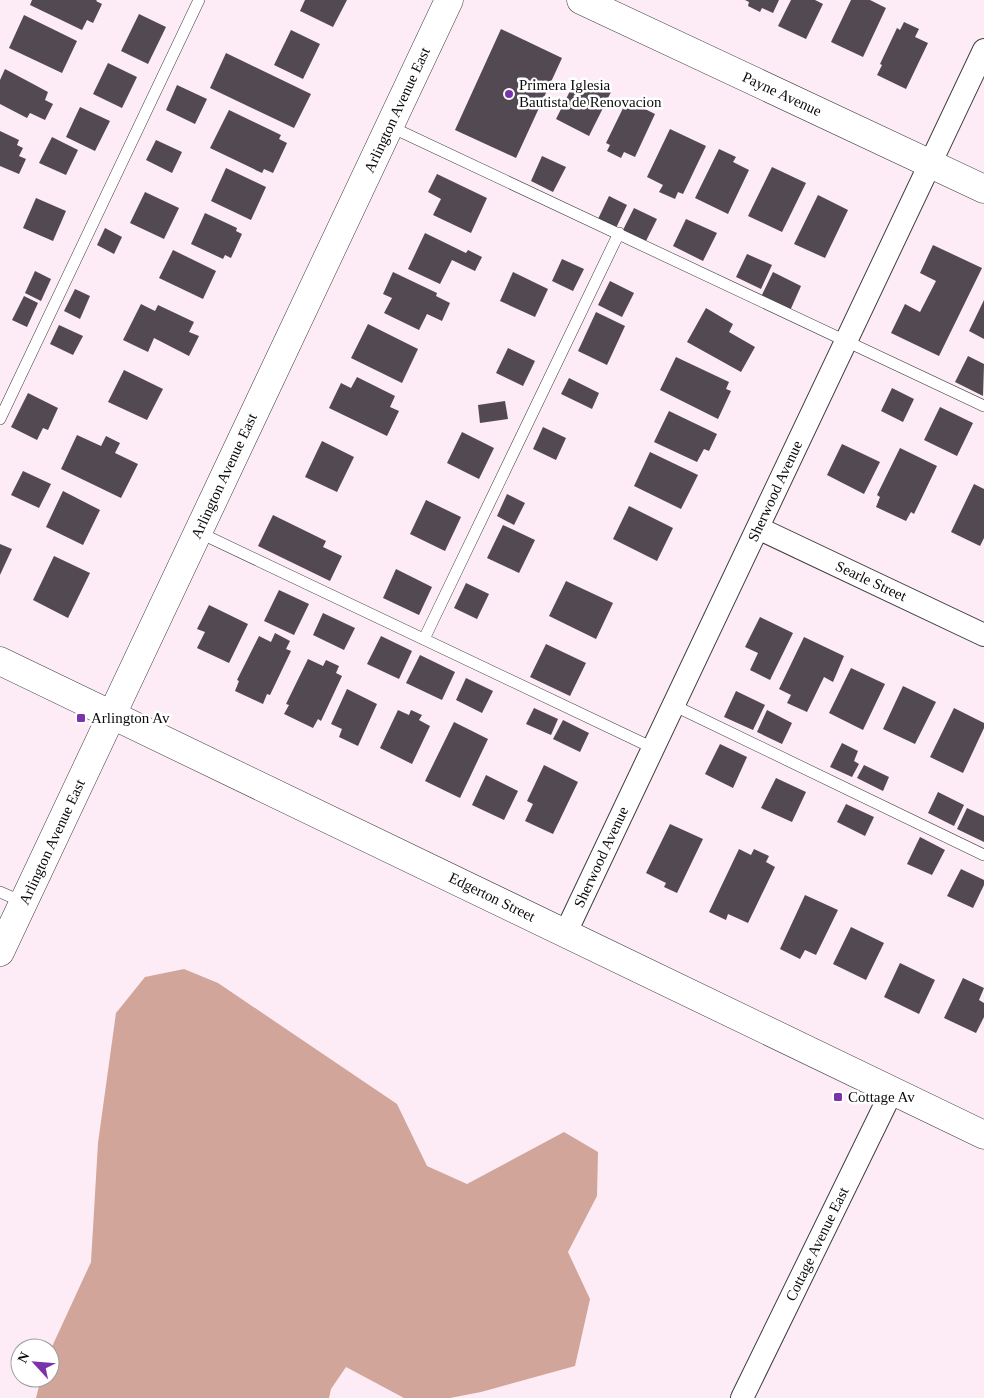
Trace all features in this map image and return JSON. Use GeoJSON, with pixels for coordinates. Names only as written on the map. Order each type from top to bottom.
{"type":"FeatureCollection","features":[{"type":"Feature","properties":{"kind":"street","name":"Arlington Avenue East"},"geometry":{"type":"LineString","coordinates":[[0,952],[12,897],[112,714],[449,0]]}},
{"type":"Feature","properties":{"kind":"street","name":"Payne Avenue"},"geometry":{"type":"LineString","coordinates":[[581,0],[984,189]]}},
{"type":"Feature","properties":{"kind":"street","name":"Sherwood Avenue"},"geometry":{"type":"LineString","coordinates":[[566,932],[984,50]]}},
{"type":"Feature","properties":{"kind":"street","name":"Searle Street"},"geometry":{"type":"LineString","coordinates":[[758,528],[984,635]]}},
{"type":"Feature","properties":{"kind":"street","name":"Edgerton Street"},"geometry":{"type":"LineString","coordinates":[[0,660],[984,1134]]}},
{"type":"Feature","properties":{"kind":"street","name":"Cottage Avenue East"},"geometry":{"type":"LineString","coordinates":[[742,1398],[892,1091]]}},
{"type":"Feature","properties":{"kind":"lane"},"geometry":{"type":"LineString","coordinates":[[0,419],[199,0]]}},
{"type":"Feature","properties":{"kind":"lane"},"geometry":{"type":"LineString","coordinates":[[389,126],[984,406]]}},
{"type":"Feature","properties":{"kind":"lane"},"geometry":{"type":"LineString","coordinates":[[424,639],[619,233]]}},
{"type":"Feature","properties":{"kind":"lane"},"geometry":{"type":"LineString","coordinates":[[198,532],[653,748]]}},
{"type":"Feature","properties":{"kind":"lane"},"geometry":{"type":"LineString","coordinates":[[673,705],[984,855]]}},
{"type":"Feature","properties":{"kind":"shaded area"},"geometry":{"type":"Polygon","coordinates":[[[184,969],[218,983],[397,1104],[427,1166],[467,1184],[564,1132],[598,1152],[597,1196],[568,1252],[590,1299],[575,1366],[481,1392],[450,1398],[404,1398],[346,1367],[331,1389],[329,1398],[36,1398],[38,1388],[60,1388],[60,1338],[56,1338],[91,1262],[98,1143],[116,1013],[145,977],[184,969]]]}},
{"type":"Feature","properties":{"kind":"building"},"geometry":{"type":"Polygon","coordinates":[[[32,0],[97,0],[102,4],[93,23],[87,20],[82,30],[30,5],[32,0]]]}},
{"type":"Feature","properties":{"kind":"building"},"geometry":{"type":"Polygon","coordinates":[[[305,0],[347,0],[333,27],[300,11],[305,0]]]}},
{"type":"Feature","properties":{"kind":"building"},"geometry":{"type":"Polygon","coordinates":[[[745,0],[779,0],[773,13],[762,8],[760,12],[748,6],[749,2],[745,0]]]}},
{"type":"Feature","properties":{"kind":"building"},"geometry":{"type":"Polygon","coordinates":[[[791,0],[815,0],[823,4],[806,39],[778,26],[791,0]]]}},
{"type":"Feature","properties":{"kind":"building"},"geometry":{"type":"Polygon","coordinates":[[[851,0],[870,0],[886,8],[863,57],[831,42],[851,0]]]}},
{"type":"Feature","properties":{"kind":"building"},"geometry":{"type":"Polygon","coordinates":[[[139,14],[166,27],[148,64],[121,51],[139,14]]]}},
{"type":"Feature","properties":{"kind":"building"},"geometry":{"type":"Polygon","coordinates":[[[24,15],[77,41],[62,73],[9,48],[24,15]]]}},
{"type":"Feature","properties":{"kind":"building"},"geometry":{"type":"Polygon","coordinates":[[[904,22],[919,29],[915,37],[928,43],[906,89],[877,75],[882,65],[880,64],[897,28],[900,30],[904,22]]]}},
{"type":"Feature","properties":{"kind":"building","name":"Primera Iglesia Bautista de Renovacion"},"geometry":{"type":"Polygon","coordinates":[[[501,29],[562,58],[516,158],[455,130],[501,29]]]}},
{"type":"Feature","properties":{"kind":"building"},"geometry":{"type":"Polygon","coordinates":[[[291,30],[320,44],[303,79],[274,65],[291,30]]]}},
{"type":"Feature","properties":{"kind":"building"},"geometry":{"type":"Polygon","coordinates":[[[226,53],[311,94],[294,128],[210,88],[226,53]]]}},
{"type":"Feature","properties":{"kind":"building"},"geometry":{"type":"Polygon","coordinates":[[[108,63],[137,77],[122,108],[93,94],[108,63]]]}},
{"type":"Feature","properties":{"kind":"building"},"geometry":{"type":"Polygon","coordinates":[[[5,69],[48,92],[45,100],[53,104],[45,120],[30,113],[27,118],[0,104],[0,80],[5,69]]]}},
{"type":"Feature","properties":{"kind":"building"},"geometry":{"type":"Polygon","coordinates":[[[593,81],[612,90],[589,136],[556,119],[574,83],[588,90],[593,81]]]}},
{"type":"Feature","properties":{"kind":"building"},"geometry":{"type":"Polygon","coordinates":[[[177,85],[207,99],[195,124],[166,110],[177,85]]]}},
{"type":"Feature","properties":{"kind":"building"},"geometry":{"type":"Polygon","coordinates":[[[627,100],[655,114],[635,157],[624,152],[621,158],[607,151],[610,145],[606,143],[627,100]]]}},
{"type":"Feature","properties":{"kind":"building"},"geometry":{"type":"Polygon","coordinates":[[[80,107],[110,121],[95,151],[66,137],[80,107]]]}},
{"type":"Feature","properties":{"kind":"building"},"geometry":{"type":"Polygon","coordinates":[[[229,110],[281,135],[279,139],[287,143],[273,173],[264,169],[262,173],[210,148],[229,110]]]}},
{"type":"Feature","properties":{"kind":"building"},"geometry":{"type":"Polygon","coordinates":[[[670,129],[706,146],[683,194],[678,192],[675,199],[659,192],[663,185],[647,177],[670,129]]]}},
{"type":"Feature","properties":{"kind":"building"},"geometry":{"type":"Polygon","coordinates":[[[0,131],[19,140],[17,145],[23,148],[19,156],[26,159],[19,174],[0,166],[0,131]]]}},
{"type":"Feature","properties":{"kind":"building"},"geometry":{"type":"Polygon","coordinates":[[[52,137],[78,150],[66,175],[39,163],[52,137]]]}},
{"type":"Feature","properties":{"kind":"building"},"geometry":{"type":"Polygon","coordinates":[[[156,140],[182,152],[172,173],[146,160],[156,140]]]}},
{"type":"Feature","properties":{"kind":"building"},"geometry":{"type":"Polygon","coordinates":[[[719,149],[736,157],[733,162],[749,170],[728,214],[695,198],[719,149]]]}},
{"type":"Feature","properties":{"kind":"building"},"geometry":{"type":"Polygon","coordinates":[[[542,156],[566,167],[553,192],[531,181],[542,156]]]}},
{"type":"Feature","properties":{"kind":"building"},"geometry":{"type":"Polygon","coordinates":[[[772,167],[806,183],[782,232],[748,216],[772,167]]]}},
{"type":"Feature","properties":{"kind":"building"},"geometry":{"type":"Polygon","coordinates":[[[226,168],[266,187],[251,220],[211,201],[226,168]]]}},
{"type":"Feature","properties":{"kind":"building"},"geometry":{"type":"Polygon","coordinates":[[[437,174],[487,198],[471,233],[433,215],[441,199],[428,192],[437,174]]]}},
{"type":"Feature","properties":{"kind":"building"},"geometry":{"type":"Polygon","coordinates":[[[145,192],[179,208],[164,239],[130,223],[145,192]]]}},
{"type":"Feature","properties":{"kind":"building"},"geometry":{"type":"Polygon","coordinates":[[[818,195],[848,210],[825,258],[794,244],[818,195]]]}},
{"type":"Feature","properties":{"kind":"building"},"geometry":{"type":"Polygon","coordinates":[[[609,196],[627,205],[616,228],[598,219],[609,196]]]}},
{"type":"Feature","properties":{"kind":"building"},"geometry":{"type":"Polygon","coordinates":[[[36,198],[66,211],[53,241],[23,228],[36,198]]]}},
{"type":"Feature","properties":{"kind":"building"},"geometry":{"type":"Polygon","coordinates":[[[634,208],[657,219],[645,243],[622,232],[634,208]]]}},
{"type":"Feature","properties":{"kind":"building"},"geometry":{"type":"Polygon","coordinates":[[[205,213],[237,228],[236,231],[242,234],[231,258],[225,255],[223,259],[191,244],[205,213]]]}},
{"type":"Feature","properties":{"kind":"building"},"geometry":{"type":"Polygon","coordinates":[[[686,219],[717,233],[703,261],[673,246],[686,219]]]}},
{"type":"Feature","properties":{"kind":"building"},"geometry":{"type":"Polygon","coordinates":[[[105,228],[122,237],[114,254],[97,245],[105,228]]]}},
{"type":"Feature","properties":{"kind":"building"},"geometry":{"type":"Polygon","coordinates":[[[425,233],[466,253],[468,250],[482,257],[475,271],[452,260],[440,284],[408,269],[425,233]]]}},
{"type":"Feature","properties":{"kind":"building"},"geometry":{"type":"Polygon","coordinates":[[[933,245],[982,268],[939,356],[891,333],[905,304],[920,312],[936,281],[920,273],[933,245]]]}},
{"type":"Feature","properties":{"kind":"building"},"geometry":{"type":"Polygon","coordinates":[[[173,250],[216,271],[203,299],[159,278],[173,250]]]}},
{"type":"Feature","properties":{"kind":"building"},"geometry":{"type":"Polygon","coordinates":[[[747,254],[772,265],[761,289],[736,277],[747,254]]]}},
{"type":"Feature","properties":{"kind":"building"},"geometry":{"type":"Polygon","coordinates":[[[562,259],[584,269],[573,291],[552,281],[562,259]]]}},
{"type":"Feature","properties":{"kind":"building"},"geometry":{"type":"Polygon","coordinates":[[[35,271],[51,279],[41,301],[25,293],[35,271]]]}},
{"type":"Feature","properties":{"kind":"building"},"geometry":{"type":"Polygon","coordinates":[[[393,272],[437,293],[436,296],[450,303],[442,321],[427,314],[419,330],[384,313],[392,298],[383,294],[393,272]]]}},
{"type":"Feature","properties":{"kind":"building"},"geometry":{"type":"Polygon","coordinates":[[[513,272],[548,289],[535,317],[500,301],[513,272]]]}},
{"type":"Feature","properties":{"kind":"building"},"geometry":{"type":"Polygon","coordinates":[[[773,272],[801,286],[789,313],[760,299],[773,272]]]}},
{"type":"Feature","properties":{"kind":"building"},"geometry":{"type":"Polygon","coordinates":[[[610,281],[634,293],[622,317],[598,305],[610,281]]]}},
{"type":"Feature","properties":{"kind":"building"},"geometry":{"type":"Polygon","coordinates":[[[75,289],[90,296],[80,319],[64,311],[75,289]]]}},
{"type":"Feature","properties":{"kind":"building"},"geometry":{"type":"Polygon","coordinates":[[[24,296],[38,303],[27,327],[12,320],[24,296]]]}},
{"type":"Feature","properties":{"kind":"building"},"geometry":{"type":"Polygon","coordinates":[[[984,300],[984,339],[969,331],[984,300]]]}},
{"type":"Feature","properties":{"kind":"building"},"geometry":{"type":"Polygon","coordinates":[[[141,304],[155,311],[158,305],[194,322],[189,332],[199,336],[189,356],[154,338],[148,352],[123,340],[141,304]]]}},
{"type":"Feature","properties":{"kind":"building"},"geometry":{"type":"Polygon","coordinates":[[[706,308],[733,324],[729,332],[755,347],[741,372],[687,342],[706,308]]]}},
{"type":"Feature","properties":{"kind":"building"},"geometry":{"type":"Polygon","coordinates":[[[596,312],[625,326],[607,365],[578,351],[596,312]]]}},
{"type":"Feature","properties":{"kind":"building"},"geometry":{"type":"Polygon","coordinates":[[[368,324],[418,349],[402,383],[351,358],[368,324]]]}},
{"type":"Feature","properties":{"kind":"building"},"geometry":{"type":"Polygon","coordinates":[[[59,325],[83,336],[73,355],[50,344],[59,325]]]}},
{"type":"Feature","properties":{"kind":"building"},"geometry":{"type":"Polygon","coordinates":[[[508,348],[535,361],[523,386],[496,373],[508,348]]]}},
{"type":"Feature","properties":{"kind":"building"},"geometry":{"type":"Polygon","coordinates":[[[968,356],[984,364],[983,396],[955,382],[968,356]]]}},
{"type":"Feature","properties":{"kind":"building"},"geometry":{"type":"Polygon","coordinates":[[[676,357],[729,382],[726,389],[731,391],[718,419],[660,390],[676,357]]]}},
{"type":"Feature","properties":{"kind":"building"},"geometry":{"type":"Polygon","coordinates":[[[124,370],[163,389],[147,420],[108,402],[124,370]]]}},
{"type":"Feature","properties":{"kind":"building"},"geometry":{"type":"Polygon","coordinates":[[[357,377],[395,396],[390,407],[399,411],[387,436],[329,408],[341,383],[351,388],[357,377]]]}},
{"type":"Feature","properties":{"kind":"building"},"geometry":{"type":"Polygon","coordinates":[[[569,378],[599,393],[592,409],[561,394],[569,378]]]}},
{"type":"Feature","properties":{"kind":"building"},"geometry":{"type":"Polygon","coordinates":[[[892,388],[914,399],[903,422],[881,411],[892,388]]]}},
{"type":"Feature","properties":{"kind":"building"},"geometry":{"type":"Polygon","coordinates":[[[28,393],[58,408],[48,430],[43,428],[37,440],[11,427],[28,393]]]}},
{"type":"Feature","properties":{"kind":"building"},"geometry":{"type":"Polygon","coordinates":[[[505,401],[508,419],[480,423],[478,405],[505,401]]]}},
{"type":"Feature","properties":{"kind":"building"},"geometry":{"type":"Polygon","coordinates":[[[940,407],[973,423],[957,456],[924,440],[940,407]]]}},
{"type":"Feature","properties":{"kind":"building"},"geometry":{"type":"Polygon","coordinates":[[[669,411],[717,434],[709,451],[704,449],[697,462],[654,442],[669,411]]]}},
{"type":"Feature","properties":{"kind":"building"},"geometry":{"type":"Polygon","coordinates":[[[543,427],[566,438],[556,460],[533,449],[543,427]]]}},
{"type":"Feature","properties":{"kind":"building"},"geometry":{"type":"Polygon","coordinates":[[[462,432],[494,448],[479,479],[447,463],[462,432]]]}},
{"type":"Feature","properties":{"kind":"building"},"geometry":{"type":"Polygon","coordinates":[[[77,435],[101,446],[106,436],[120,443],[115,453],[138,464],[121,498],[61,469],[77,435]]]}},
{"type":"Feature","properties":{"kind":"building"},"geometry":{"type":"Polygon","coordinates":[[[322,441],[354,457],[337,492],[305,477],[322,441]]]}},
{"type":"Feature","properties":{"kind":"building"},"geometry":{"type":"Polygon","coordinates":[[[842,444],[880,462],[864,494],[827,475],[842,444]]]}},
{"type":"Feature","properties":{"kind":"building"},"geometry":{"type":"Polygon","coordinates":[[[900,448],[937,466],[914,514],[911,512],[906,521],[876,507],[880,497],[877,495],[900,448]]]}},
{"type":"Feature","properties":{"kind":"building"},"geometry":{"type":"Polygon","coordinates":[[[650,452],[698,475],[681,509],[634,486],[650,452]]]}},
{"type":"Feature","properties":{"kind":"building"},"geometry":{"type":"Polygon","coordinates":[[[23,471],[51,484],[39,508],[11,495],[23,471]]]}},
{"type":"Feature","properties":{"kind":"building"},"geometry":{"type":"Polygon","coordinates":[[[974,484],[984,489],[984,538],[980,546],[951,532],[974,484]]]}},
{"type":"Feature","properties":{"kind":"building"},"geometry":{"type":"Polygon","coordinates":[[[63,491],[100,510],[83,545],[46,527],[63,491]]]}},
{"type":"Feature","properties":{"kind":"building"},"geometry":{"type":"Polygon","coordinates":[[[507,494],[525,503],[514,525],[497,516],[507,494]]]}},
{"type":"Feature","properties":{"kind":"building"},"geometry":{"type":"Polygon","coordinates":[[[426,500],[461,517],[445,551],[410,534],[426,500]]]}},
{"type":"Feature","properties":{"kind":"building"},"geometry":{"type":"Polygon","coordinates":[[[629,506],[673,528],[657,561],[613,539],[629,506]]]}},
{"type":"Feature","properties":{"kind":"building"},"geometry":{"type":"Polygon","coordinates":[[[273,515],[326,541],[323,547],[342,556],[330,581],[258,546],[273,515]]]}},
{"type":"Feature","properties":{"kind":"building"},"geometry":{"type":"Polygon","coordinates":[[[503,525],[535,540],[519,573],[487,558],[503,525]]]}},
{"type":"Feature","properties":{"kind":"building"},"geometry":{"type":"Polygon","coordinates":[[[0,544],[12,549],[0,575],[0,544]]]}},
{"type":"Feature","properties":{"kind":"building"},"geometry":{"type":"Polygon","coordinates":[[[54,556],[90,573],[68,618],[33,600],[54,556]]]}},
{"type":"Feature","properties":{"kind":"building"},"geometry":{"type":"Polygon","coordinates":[[[396,569],[432,587],[419,615],[383,598],[396,569]]]}},
{"type":"Feature","properties":{"kind":"building"},"geometry":{"type":"Polygon","coordinates":[[[566,581],[613,603],[596,639],[549,616],[566,581]]]}},
{"type":"Feature","properties":{"kind":"building"},"geometry":{"type":"Polygon","coordinates":[[[466,583],[489,594],[477,619],[454,608],[466,583]]]}},
{"type":"Feature","properties":{"kind":"building"},"geometry":{"type":"Polygon","coordinates":[[[279,590],[309,604],[294,635],[264,621],[279,590]]]}},
{"type":"Feature","properties":{"kind":"building"},"geometry":{"type":"Polygon","coordinates":[[[209,605],[248,624],[229,663],[197,648],[205,632],[197,629],[209,605]]]}},
{"type":"Feature","properties":{"kind":"building"},"geometry":{"type":"Polygon","coordinates":[[[323,613],[355,628],[344,650],[313,635],[323,613]]]}},
{"type":"Feature","properties":{"kind":"building"},"geometry":{"type":"Polygon","coordinates":[[[760,617],[793,633],[770,680],[750,670],[758,653],[745,647],[760,617]]]}},
{"type":"Feature","properties":{"kind":"building"},"geometry":{"type":"Polygon","coordinates":[[[275,633],[290,641],[286,649],[291,651],[270,695],[267,694],[263,704],[235,691],[239,681],[237,680],[259,636],[271,642],[275,633]]]}},
{"type":"Feature","properties":{"kind":"building"},"geometry":{"type":"Polygon","coordinates":[[[381,636],[412,651],[399,679],[367,664],[381,636]]]}},
{"type":"Feature","properties":{"kind":"building"},"geometry":{"type":"Polygon","coordinates":[[[804,637],[844,656],[833,682],[824,677],[807,712],[787,703],[791,695],[779,689],[804,637]]]}},
{"type":"Feature","properties":{"kind":"building"},"geometry":{"type":"Polygon","coordinates":[[[546,644],[586,663],[570,696],[530,677],[546,644]]]}},
{"type":"Feature","properties":{"kind":"building"},"geometry":{"type":"Polygon","coordinates":[[[420,655],[455,672],[442,700],[406,683],[420,655]]]}},
{"type":"Feature","properties":{"kind":"building"},"geometry":{"type":"Polygon","coordinates":[[[308,659],[323,666],[326,660],[339,666],[336,673],[342,676],[321,721],[318,719],[313,728],[284,714],[289,705],[286,704],[308,659]]]}},
{"type":"Feature","properties":{"kind":"building"},"geometry":{"type":"Polygon","coordinates":[[[851,668],[885,684],[863,730],[829,713],[851,668]]]}},
{"type":"Feature","properties":{"kind":"building"},"geometry":{"type":"Polygon","coordinates":[[[466,678],[493,691],[482,713],[456,700],[466,678]]]}},
{"type":"Feature","properties":{"kind":"building"},"geometry":{"type":"Polygon","coordinates":[[[903,686],[936,702],[915,744],[883,729],[903,686]]]}},
{"type":"Feature","properties":{"kind":"building"},"geometry":{"type":"Polygon","coordinates":[[[347,689],[377,704],[358,746],[339,737],[342,729],[331,724],[347,689]]]}},
{"type":"Feature","properties":{"kind":"building"},"geometry":{"type":"Polygon","coordinates":[[[736,691],[765,705],[753,730],[724,717],[736,691]]]}},
{"type":"Feature","properties":{"kind":"building"},"geometry":{"type":"Polygon","coordinates":[[[534,708],[558,719],[551,735],[526,724],[534,708]]]}},
{"type":"Feature","properties":{"kind":"building"},"geometry":{"type":"Polygon","coordinates":[[[954,708],[984,723],[984,728],[963,773],[930,757],[954,708]]]}},
{"type":"Feature","properties":{"kind":"building"},"geometry":{"type":"Polygon","coordinates":[[[398,710],[409,715],[411,710],[422,715],[419,720],[430,726],[412,764],[380,748],[398,710]]]}},
{"type":"Feature","properties":{"kind":"building"},"geometry":{"type":"Polygon","coordinates":[[[767,710],[792,723],[782,744],[757,732],[767,710]]]}},
{"type":"Feature","properties":{"kind":"building"},"geometry":{"type":"Polygon","coordinates":[[[563,720],[589,733],[580,752],[553,739],[563,720]]]}},
{"type":"Feature","properties":{"kind":"building"},"geometry":{"type":"Polygon","coordinates":[[[454,722],[488,739],[460,798],[425,781],[454,722]]]}},
{"type":"Feature","properties":{"kind":"building"},"geometry":{"type":"Polygon","coordinates":[[[842,743],[858,751],[854,761],[859,764],[852,777],[830,767],[842,743]]]}},
{"type":"Feature","properties":{"kind":"building"},"geometry":{"type":"Polygon","coordinates":[[[720,744],[747,757],[733,788],[705,774],[720,744]]]}},
{"type":"Feature","properties":{"kind":"building"},"geometry":{"type":"Polygon","coordinates":[[[544,765],[578,782],[553,834],[525,821],[533,804],[527,801],[544,765]]]}},
{"type":"Feature","properties":{"kind":"building"},"geometry":{"type":"Polygon","coordinates":[[[864,765],[889,777],[883,791],[857,778],[864,765]]]}},
{"type":"Feature","properties":{"kind":"building"},"geometry":{"type":"Polygon","coordinates":[[[486,775],[518,791],[504,820],[472,805],[486,775]]]}},
{"type":"Feature","properties":{"kind":"building"},"geometry":{"type":"Polygon","coordinates":[[[776,778],[806,792],[792,822],[761,808],[776,778]]]}},
{"type":"Feature","properties":{"kind":"building"},"geometry":{"type":"Polygon","coordinates":[[[938,792],[964,805],[954,826],[928,813],[938,792]]]}},
{"type":"Feature","properties":{"kind":"building"},"geometry":{"type":"Polygon","coordinates":[[[846,804],[874,817],[865,836],[837,822],[846,804]]]}},
{"type":"Feature","properties":{"kind":"building"},"geometry":{"type":"Polygon","coordinates":[[[967,808],[984,816],[984,842],[957,829],[967,808]]]}},
{"type":"Feature","properties":{"kind":"building"},"geometry":{"type":"Polygon","coordinates":[[[670,824],[703,839],[677,893],[664,887],[666,883],[646,873],[670,824]]]}},
{"type":"Feature","properties":{"kind":"building"},"geometry":{"type":"Polygon","coordinates":[[[920,837],[945,850],[932,875],[907,864],[920,837]]]}},
{"type":"Feature","properties":{"kind":"building"},"geometry":{"type":"Polygon","coordinates":[[[739,849],[751,855],[754,849],[769,856],[766,862],[775,867],[748,923],[728,914],[726,920],[709,912],[739,849]]]}},
{"type":"Feature","properties":{"kind":"building"},"geometry":{"type":"Polygon","coordinates":[[[961,869],[984,880],[984,885],[973,908],[947,896],[961,869]]]}},
{"type":"Feature","properties":{"kind":"building"},"geometry":{"type":"Polygon","coordinates":[[[805,895],[838,910],[816,955],[805,950],[800,959],[780,949],[805,895]]]}},
{"type":"Feature","properties":{"kind":"building"},"geometry":{"type":"Polygon","coordinates":[[[851,927],[884,943],[866,980],[833,964],[851,927]]]}},
{"type":"Feature","properties":{"kind":"building"},"geometry":{"type":"Polygon","coordinates":[[[900,963],[935,980],[919,1014],[884,997],[900,963]]]}},
{"type":"Feature","properties":{"kind":"building"},"geometry":{"type":"Polygon","coordinates":[[[963,978],[984,988],[979,1000],[984,1003],[984,1017],[976,1033],[944,1018],[963,978]]]}},
{"type":"Feature","properties":{"kind":"place","name":"Primera Iglesia Bautista de Renovacion"},"geometry":{"type":"Point","coordinates":[509,94]}},
{"type":"Feature","properties":{"kind":"place","name":"Arlington Av"},"geometry":{"type":"Point","coordinates":[81,718]}},
{"type":"Feature","properties":{"kind":"place","name":"Cottage Av"},"geometry":{"type":"Point","coordinates":[838,1097]}}]}
